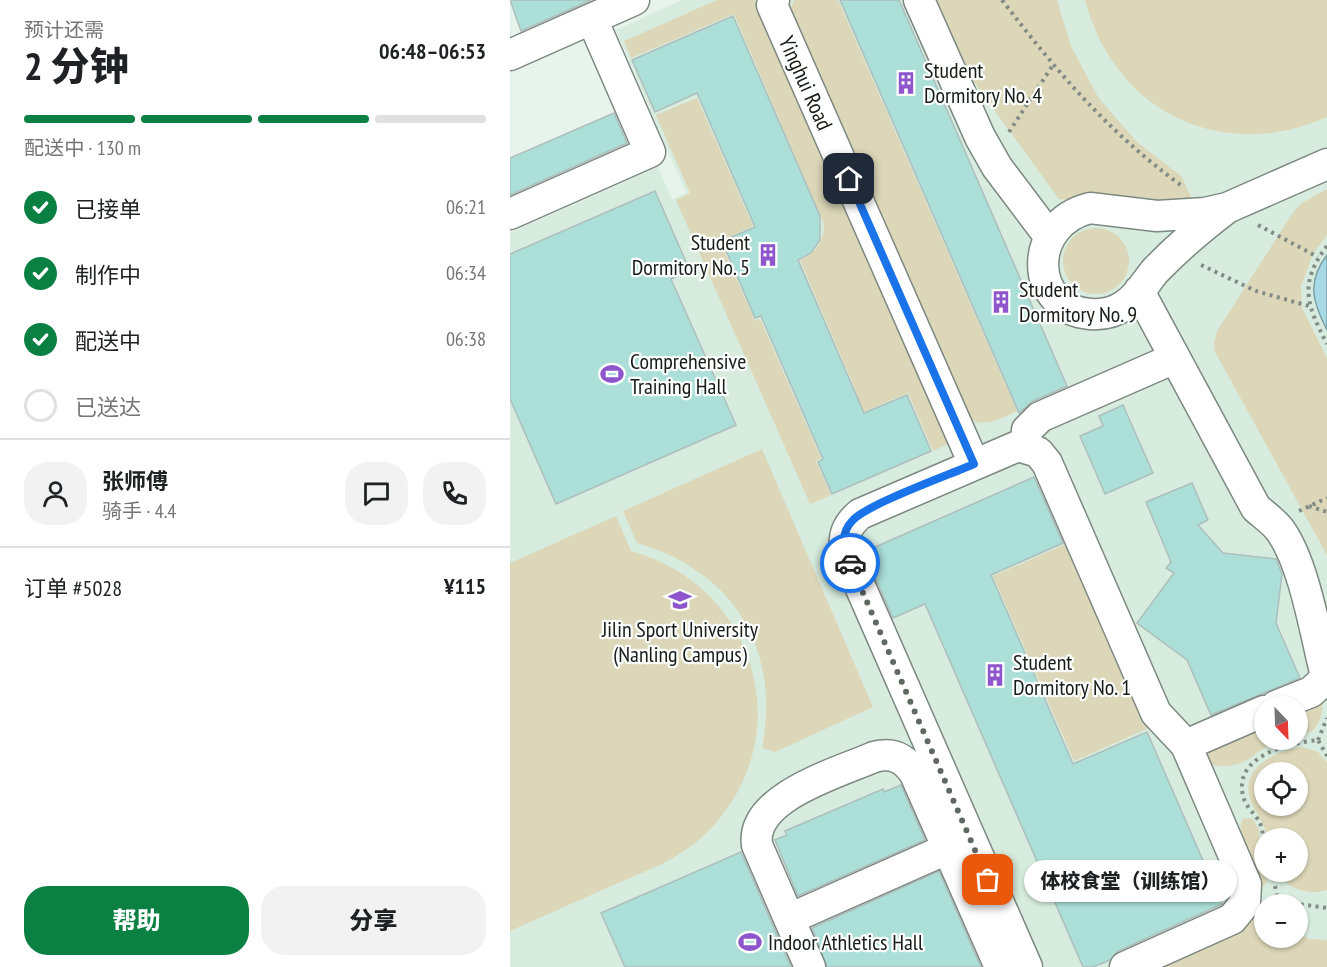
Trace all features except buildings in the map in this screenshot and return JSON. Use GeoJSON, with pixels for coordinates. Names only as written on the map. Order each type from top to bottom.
{"type":"FeatureCollection","features":[{"type":"Feature","properties":{"kind":"lane"},"geometry":{"type":"LineString","coordinates":[[513,46],[592,19],[634,0]]}},
{"type":"Feature","properties":{"kind":"lane","name":"Yinghui Road"},"geometry":{"type":"LineString","coordinates":[[774,0],[772,4],[974,464]]}},
{"type":"Feature","properties":{"kind":"lane"},"geometry":{"type":"LineString","coordinates":[[919,0],[991,157],[1049,236]]}},
{"type":"Feature","properties":{"kind":"lane"},"geometry":{"type":"LineString","coordinates":[[510,214],[650,152],[592,19]]}},
{"type":"Feature","properties":{"kind":"lane"},"geometry":{"type":"LineString","coordinates":[[1227,208],[1174,253],[1126,305],[1102,314],[1076,311],[1065,305],[1052,291],[1044,274],[1043,254],[1049,236],[1066,217],[1090,208],[1180,216],[1227,208],[1327,164]]}},
{"type":"Feature","properties":{"kind":"lane"},"geometry":{"type":"LineString","coordinates":[[1139,291],[1256,508],[1279,529],[1290,547],[1325,672],[1324,680],[1311,692],[1301,696]]}},
{"type":"Feature","properties":{"kind":"lane"},"geometry":{"type":"LineString","coordinates":[[1026,447],[1027,430],[1040,417],[1175,358]]}},
{"type":"Feature","properties":{"kind":"lane"},"geometry":{"type":"LineString","coordinates":[[1027,967],[845,552],[843,541],[846,530],[860,514],[1011,447],[1026,447],[1038,452],[1047,463],[1156,713],[1186,745],[1246,884],[1245,903],[1232,919],[1125,967]]}},
{"type":"Feature","properties":{"kind":"lane"},"geometry":{"type":"LineString","coordinates":[[1186,745],[1254,715]]}},
{"type":"Feature","properties":{"kind":"lane"},"geometry":{"type":"LineString","coordinates":[[810,967],[756,838],[770,810],[777,802],[796,791],[874,757],[897,756],[915,774],[1000,967]]}},
{"type":"Feature","properties":{"kind":"lane"},"geometry":{"type":"LineString","coordinates":[[789,919],[947,849]]}},
{"type":"Feature","properties":{"kind":"path"},"geometry":{"type":"LineString","coordinates":[[1002,0],[1079,96],[1137,153],[1183,187],[1318,257]]}},
{"type":"Feature","properties":{"kind":"path"},"geometry":{"type":"LineString","coordinates":[[991,157],[1053,65]]}},
{"type":"Feature","properties":{"kind":"path"},"geometry":{"type":"LineString","coordinates":[[1327,246],[1318,257],[1307,287],[1309,306],[1327,344]]}},
{"type":"Feature","properties":{"kind":"path"},"geometry":{"type":"LineString","coordinates":[[1174,253],[1256,291],[1309,306]]}},
{"type":"Feature","properties":{"kind":"path"},"geometry":{"type":"LineString","coordinates":[[1296,513],[1327,498]]}},
{"type":"Feature","properties":{"kind":"path"},"geometry":{"type":"LineString","coordinates":[[1309,506],[1327,512]]}},
{"type":"Feature","properties":{"kind":"path"},"geometry":{"type":"LineString","coordinates":[[1318,740],[1327,718]]}},
{"type":"Feature","properties":{"kind":"path"},"geometry":{"type":"LineString","coordinates":[[1318,740],[1327,756]]}},
{"type":"Feature","properties":{"kind":"path"},"geometry":{"type":"LineString","coordinates":[[1261,828],[1245,800],[1243,782],[1246,773],[1262,757],[1281,746],[1318,740]]}},
{"type":"Feature","properties":{"kind":"path"},"geometry":{"type":"LineString","coordinates":[[1245,903],[1278,900],[1327,908]]}},
{"type":"Feature","properties":{"kind":"shaded area"},"geometry":{"type":"Polygon","coordinates":[[[682,0],[1327,0],[1327,967],[510,967],[510,233],[658,167],[672,199],[686,193],[616,30],[682,0]]]}},
{"type":"Feature","properties":{"kind":"shaded area"},"geometry":{"type":"Polygon","coordinates":[[[717,0],[755,0],[948,444],[933,451],[908,393],[856,415],[847,395],[856,391],[800,260],[818,246],[824,224],[734,14],[631,58],[624,41],[717,0]]]}},
{"type":"Feature","properties":{"kind":"shaded area"},"geometry":{"type":"Polygon","coordinates":[[[794,0],[838,0],[1017,411],[986,423],[967,418],[790,11],[794,0]]]}},
{"type":"Feature","properties":{"kind":"shaded area"},"geometry":{"type":"Polygon","coordinates":[[[935,0],[1057,0],[1071,46],[1098,97],[1136,141],[1182,177],[1191,197],[1190,203],[1059,199],[971,78],[935,0]]]}},
{"type":"Feature","properties":{"kind":"shaded area"},"geometry":{"type":"Polygon","coordinates":[[[1085,0],[1327,0],[1327,117],[1287,130],[1249,134],[1211,130],[1177,118],[1146,98],[1120,72],[1099,39],[1085,0]]]}},
{"type":"Feature","properties":{"kind":"shaded area"},"geometry":{"type":"Polygon","coordinates":[[[697,98],[753,226],[720,241],[755,321],[760,319],[821,458],[816,461],[831,495],[810,504],[676,200],[690,193],[656,115],[697,98]]]}},
{"type":"Feature","properties":{"kind":"shaded area"},"geometry":{"type":"Polygon","coordinates":[[[1327,189],[1327,235],[1313,254],[1301,286],[1302,308],[1327,358],[1327,555],[1215,352],[1214,343],[1217,331],[1294,211],[1302,203],[1327,189]]]}},
{"type":"Feature","properties":{"kind":"shaded area"},"geometry":{"type":"Polygon","coordinates":[[[1096,228],[1109,231],[1119,238],[1126,248],[1129,261],[1126,274],[1119,284],[1109,291],[1096,294],[1083,291],[1073,284],[1066,274],[1063,261],[1066,248],[1073,238],[1083,231],[1096,228]]]}},
{"type":"Feature","properties":{"kind":"shaded area"},"geometry":{"type":"Polygon","coordinates":[[[762,449],[873,707],[775,752],[762,748],[766,712],[764,678],[756,647],[743,619],[724,594],[700,573],[671,556],[637,543],[623,511],[762,449]]]}},
{"type":"Feature","properties":{"kind":"shaded area"},"geometry":{"type":"Polygon","coordinates":[[[616,516],[631,551],[676,570],[711,598],[737,633],[753,673],[758,716],[751,759],[732,801],[701,838],[692,845],[651,869],[510,931],[510,563],[616,516]]]}},
{"type":"Feature","properties":{"kind":"shaded area"},"geometry":{"type":"Polygon","coordinates":[[[1068,543],[1149,728],[1074,761],[993,576],[1068,543]]]}},
{"type":"Feature","properties":{"kind":"shaded area"},"geometry":{"type":"Polygon","coordinates":[[[1323,700],[1318,725],[1308,733],[1308,707],[1323,700]]]}},
{"type":"Feature","properties":{"kind":"shaded area"},"geometry":{"type":"Polygon","coordinates":[[[1254,730],[1254,750],[1261,750],[1245,761],[1226,766],[1210,765],[1204,752],[1254,730]]]}},
{"type":"Feature","properties":{"kind":"shaded area"},"geometry":{"type":"Polygon","coordinates":[[[1308,749],[1318,752],[1327,762],[1327,890],[1313,892],[1299,890],[1286,882],[1308,882],[1308,828],[1265,828],[1258,816],[1308,816],[1308,762],[1264,762],[1283,752],[1308,749]]]}},
{"type":"Feature","properties":{"kind":"shaded area"},"geometry":{"type":"Polygon","coordinates":[[[1254,772],[1254,808],[1249,795],[1254,772]]]}},
{"type":"Feature","properties":{"kind":"shaded area"},"geometry":{"type":"Polygon","coordinates":[[[1243,819],[1253,819],[1258,828],[1254,828],[1254,876],[1240,826],[1243,819]]]}},
{"type":"Feature","properties":{"kind":"shaded area"},"geometry":{"type":"Polygon","coordinates":[[[1256,882],[1266,882],[1266,884],[1258,890],[1256,882]]]}},
{"type":"Feature","properties":{"kind":"shaded area"},"geometry":{"type":"Polygon","coordinates":[[[1254,914],[1254,948],[1308,948],[1308,938],[1327,940],[1327,967],[1145,967],[1254,914]]]}},
{"type":"Feature","properties":{"kind":"water"},"geometry":{"type":"Polygon","coordinates":[[[1327,255],[1327,330],[1315,302],[1314,283],[1320,265],[1327,255]]]}},
{"type":"Feature","properties":{"kind":"way so far"},"geometry":{"type":"LineString","coordinates":[[850,563],[988,880]]}},
{"type":"Feature","properties":{"kind":"place","name":"Student Dormitory No. 4"},"geometry":{"type":"Point","coordinates":[906,83]}},
{"type":"Feature","properties":{"kind":"place","name":"Student Dormitory No. 5"},"geometry":{"type":"Point","coordinates":[768,255]}},
{"type":"Feature","properties":{"kind":"place","name":"Student Dormitory No. 9"},"geometry":{"type":"Point","coordinates":[1001,302]}},
{"type":"Feature","properties":{"kind":"place","name":"Comprehensive Training Hall"},"geometry":{"type":"Point","coordinates":[612,374]}},
{"type":"Feature","properties":{"kind":"place","name":"Jilin Sport University (Nanling Campus)"},"geometry":{"type":"Point","coordinates":[680,600]}},
{"type":"Feature","properties":{"kind":"place","name":"Student Dormitory No. 1"},"geometry":{"type":"Point","coordinates":[995,675]}},
{"type":"Feature","properties":{"kind":"place","name":"体校食堂（训练馆）"},"geometry":{"type":"Point","coordinates":[988,880]}},
{"type":"Feature","properties":{"kind":"place","name":"Indoor Athletics Hall"},"geometry":{"type":"Point","coordinates":[750,942]}},
{"type":"Feature","properties":{"kind":"route"},"geometry":{"type":"LineString","coordinates":[[849,179],[974,464],[860,514],[846,530],[843,541],[850,563]]}}]}
